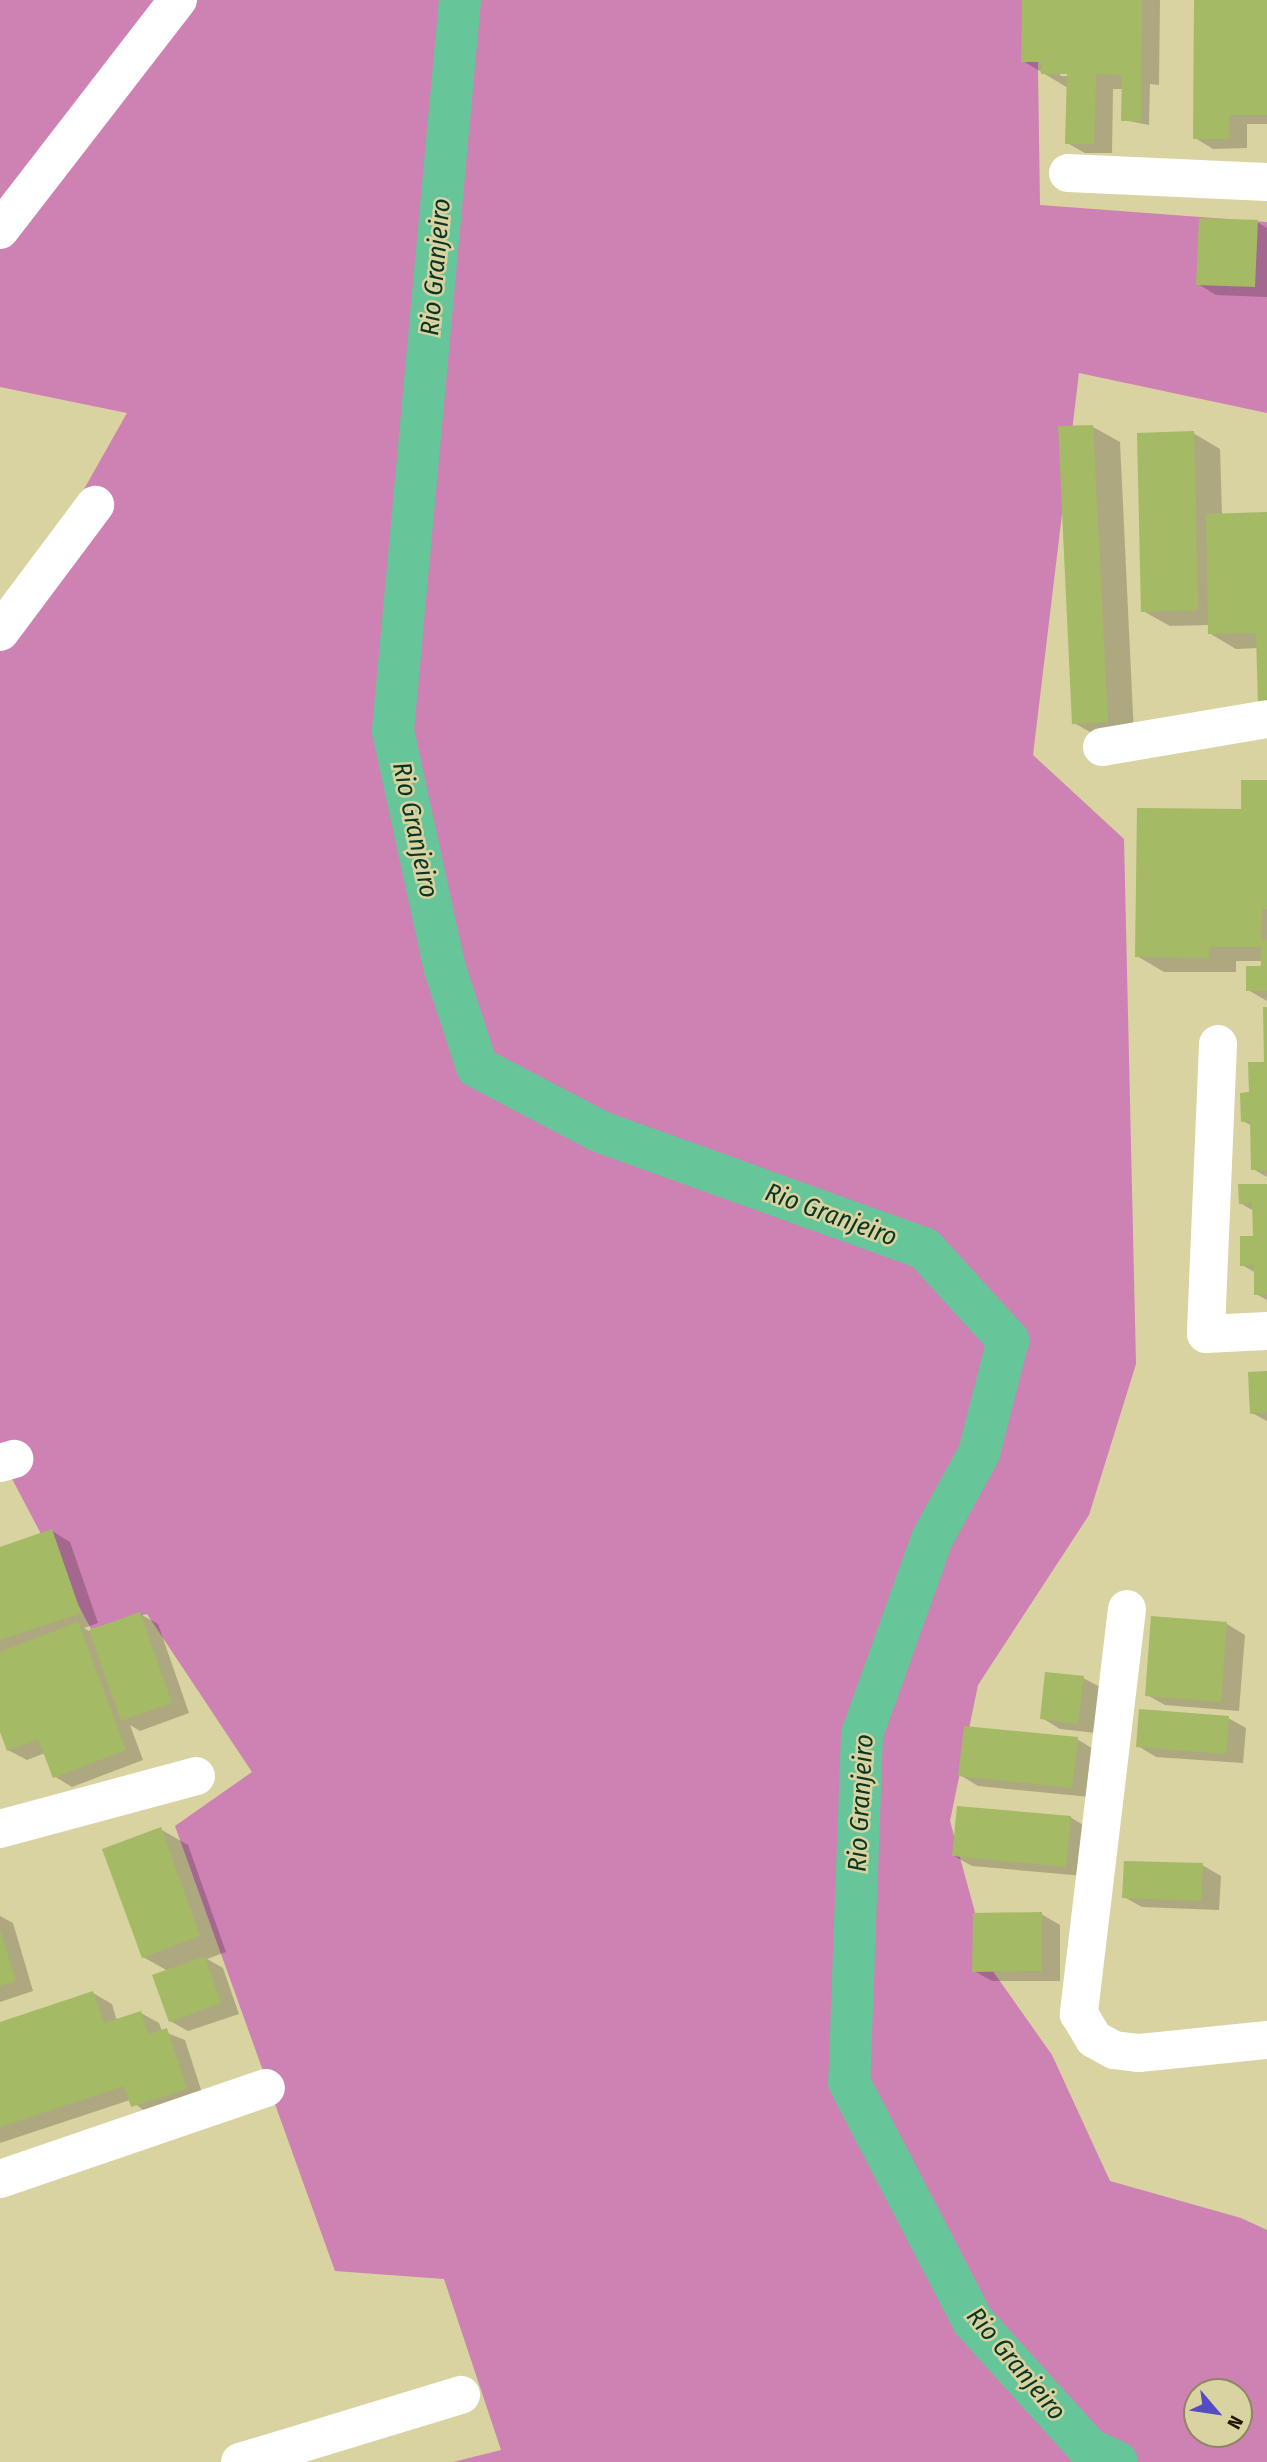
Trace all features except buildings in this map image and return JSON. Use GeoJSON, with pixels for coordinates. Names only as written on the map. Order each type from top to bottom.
{"type":"FeatureCollection","features":[{"type":"Feature","properties":{"kind":"street"},"geometry":{"type":"LineString","coordinates":[[0,230],[178,0]]}},
{"type":"Feature","properties":{"kind":"street"},"geometry":{"type":"LineString","coordinates":[[1068,173],[1267,182]]}},
{"type":"Feature","properties":{"kind":"street"},"geometry":{"type":"LineString","coordinates":[[0,632],[95,505]]}},
{"type":"Feature","properties":{"kind":"street"},"geometry":{"type":"LineString","coordinates":[[1102,747],[1267,719]]}},
{"type":"Feature","properties":{"kind":"street"},"geometry":{"type":"LineString","coordinates":[[1217,1044],[1206,1335],[1267,1331]]}},
{"type":"Feature","properties":{"kind":"street"},"geometry":{"type":"LineString","coordinates":[[1127,1609],[1079,2014],[1094,2039],[1114,2050],[1139,2053],[1267,2040]]}},
{"type":"Feature","properties":{"kind":"street"},"geometry":{"type":"LineString","coordinates":[[0,1829],[197,1776]]}},
{"type":"Feature","properties":{"kind":"street"},"geometry":{"type":"LineString","coordinates":[[0,2179],[265,2088]]}},
{"type":"Feature","properties":{"kind":"street"},"geometry":{"type":"LineString","coordinates":[[240,2462],[461,2395]]}},
{"type":"Feature","properties":{"kind":"shaded area"},"geometry":{"type":"Polygon","coordinates":[[[0,0],[1037,0],[1040,205],[1267,222],[1267,413],[1079,373],[1033,755],[1124,839],[1136,1364],[1089,1515],[978,1685],[950,1821],[990,1967],[1052,2055],[1110,2181],[1241,2218],[1267,2230],[1267,2462],[453,2462],[501,2450],[444,2279],[335,2271],[175,1826],[252,1772],[147,1614],[91,1629],[0,1456],[0,638],[127,413],[0,387],[0,0]]]}},
{"type":"Feature","properties":{"kind":"waterway","name":"Rio Granjeiro"},"geometry":{"type":"LineString","coordinates":[[460,0],[393,731],[445,969],[477,1067],[601,1132],[924,1248],[1008,1340],[979,1453],[932,1539],[862,1734],[849,2082],[973,2321],[1089,2449],[1117,2462]]}}]}
